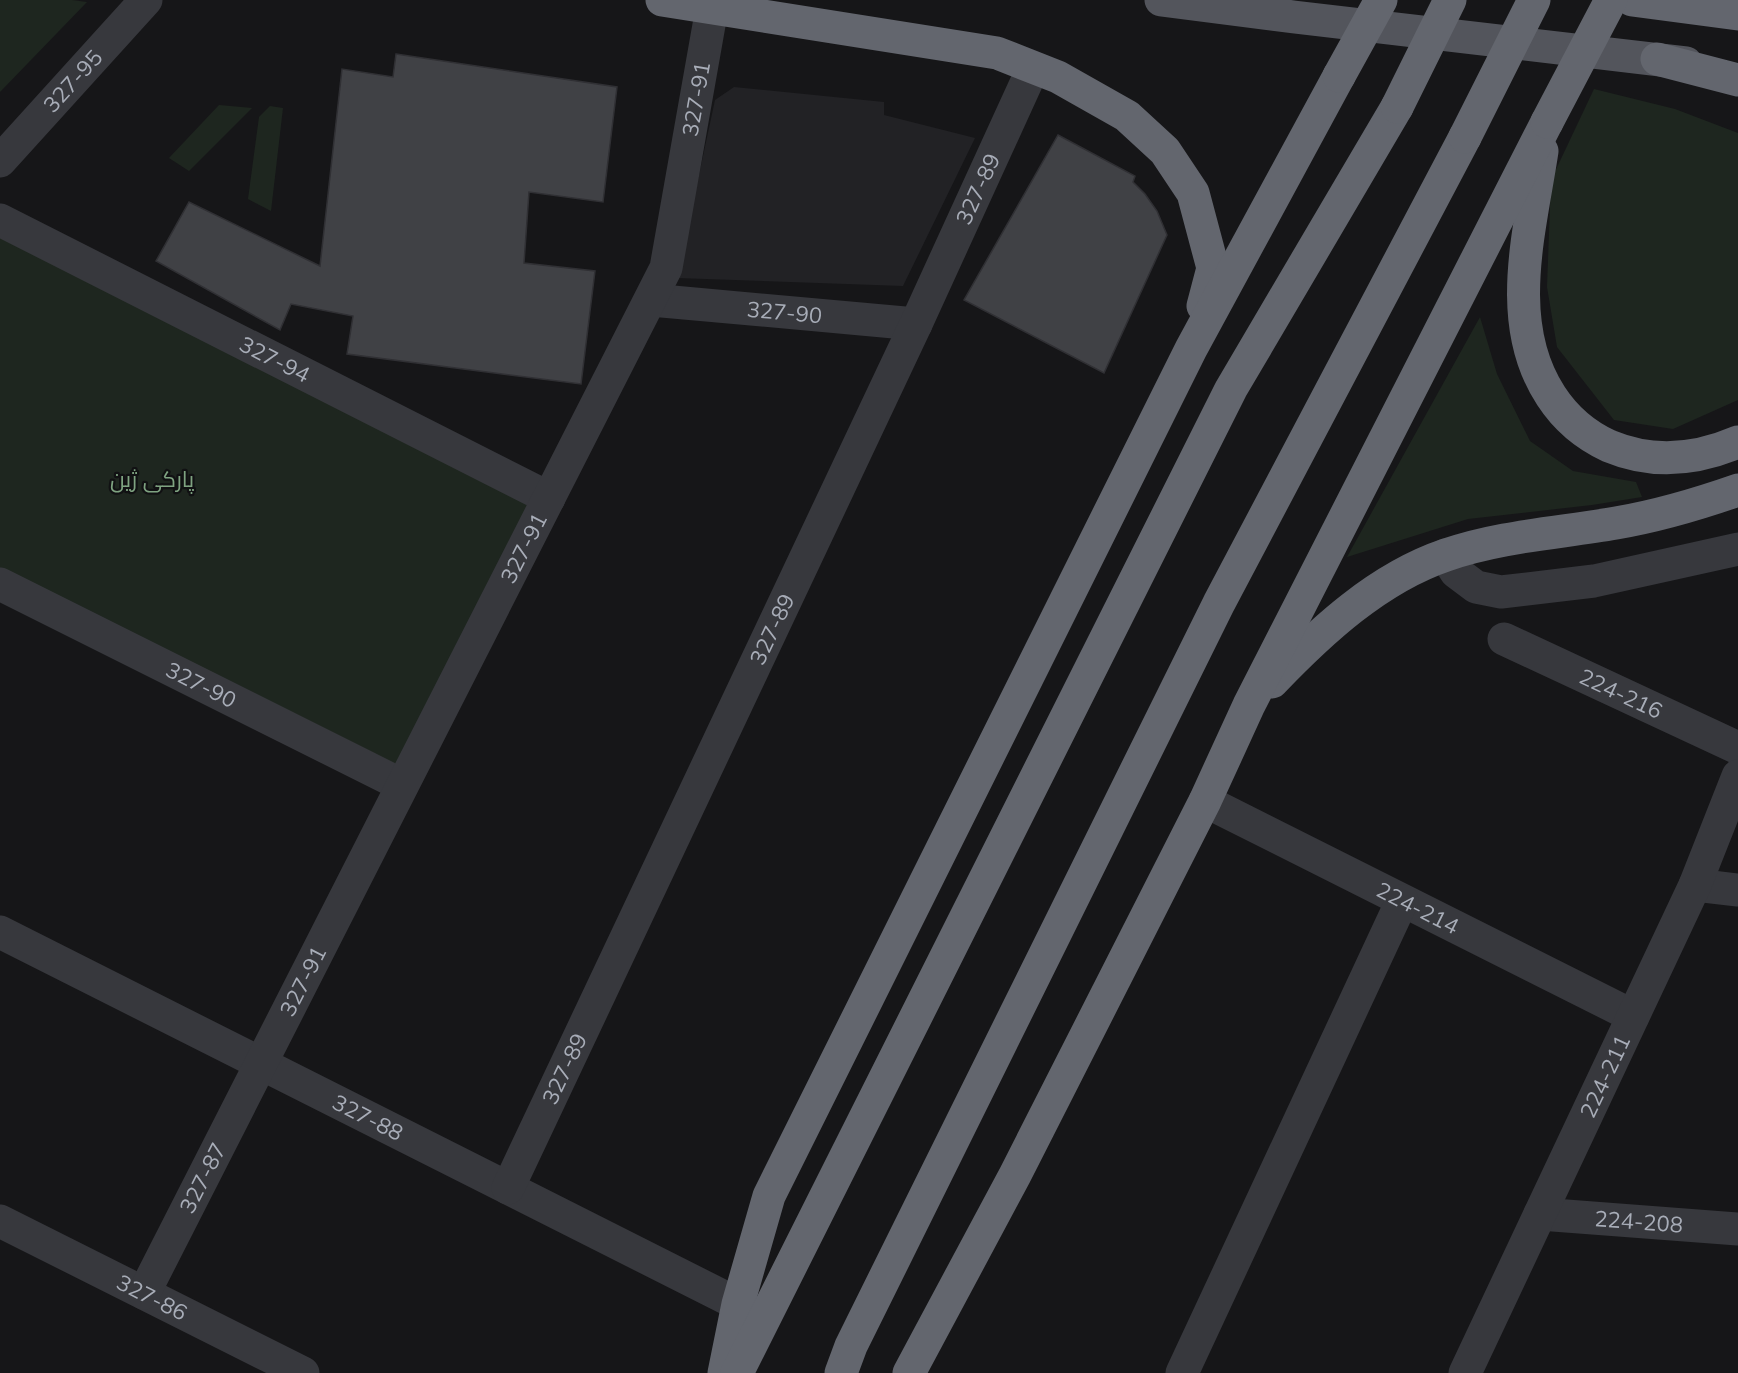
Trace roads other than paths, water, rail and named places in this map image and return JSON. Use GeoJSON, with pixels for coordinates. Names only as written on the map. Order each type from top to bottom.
{"type":"FeatureCollection","features":[{"type":"Feature","properties":{"kind":"highway"},"geometry":{"type":"LineString","coordinates":[[662,0],[997,53],[1058,77],[1127,116],[1165,151],[1193,194],[1214,268],[1191,349]]}},
{"type":"Feature","properties":{"kind":"highway"},"geometry":{"type":"LineString","coordinates":[[724,1373],[738,1304],[769,1196],[1191,349],[1381,0]]}},
{"type":"Feature","properties":{"kind":"highway"},"geometry":{"type":"LineString","coordinates":[[737,1373],[1231,389],[1397,107],[1450,0]]}},
{"type":"Feature","properties":{"kind":"highway"},"geometry":{"type":"LineString","coordinates":[[842,1373],[851,1346],[1219,603],[1465,137],[1534,0]]}},
{"type":"Feature","properties":{"kind":"highway"},"geometry":{"type":"LineString","coordinates":[[909,1373],[1020,1164],[1204,801],[1249,705],[1611,0]]}},
{"type":"Feature","properties":{"kind":"highway"},"geometry":{"type":"LineString","coordinates":[[1632,0],[1738,14]]}},
{"type":"Feature","properties":{"kind":"highway"},"geometry":{"type":"LineString","coordinates":[[1657,59],[1738,80]]}},
{"type":"Feature","properties":{"kind":"highway"},"geometry":{"type":"LineString","coordinates":[[1547,122],[1524,269],[1524,320],[1528,344],[1545,387],[1558,408],[1574,425],[1597,440],[1622,451],[1648,458],[1676,458],[1703,454],[1738,442]]}},
{"type":"Feature","properties":{"kind":"highway"},"geometry":{"type":"LineString","coordinates":[[1249,705],[1321,632],[1344,614],[1392,581],[1445,555],[1514,538],[1648,517],[1738,490]]}},
{"type":"Feature","properties":{"kind":"main road"},"geometry":{"type":"LineString","coordinates":[[1161,0],[1657,59],[1738,71]]}},
{"type":"Feature","properties":{"kind":"street","name":"327-95"},"geometry":{"type":"LineString","coordinates":[[0,161],[146,0]]}},
{"type":"Feature","properties":{"kind":"street","name":"327-91"},"geometry":{"type":"LineString","coordinates":[[261,1064],[666,268],[712,8]]}},
{"type":"Feature","properties":{"kind":"street","name":"327-89"},"geometry":{"type":"LineString","coordinates":[[508,1188],[916,324],[1033,68]]}},
{"type":"Feature","properties":{"kind":"street","name":"327-94"},"geometry":{"type":"LineString","coordinates":[[0,220],[549,498]]}},
{"type":"Feature","properties":{"kind":"street","name":"327-90"},"geometry":{"type":"LineString","coordinates":[[651,300],[916,324]]}},
{"type":"Feature","properties":{"kind":"street"},"geometry":{"type":"LineString","coordinates":[[1445,555],[1456,572],[1476,587],[1501,592],[1594,580],[1738,549]]}},
{"type":"Feature","properties":{"kind":"street","name":"327-90"},"geometry":{"type":"LineString","coordinates":[[0,584],[402,785]]}},
{"type":"Feature","properties":{"kind":"street","name":"224-216"},"geometry":{"type":"LineString","coordinates":[[1504,639],[1738,748]]}},
{"type":"Feature","properties":{"kind":"street","name":"224-211"},"geometry":{"type":"LineString","coordinates":[[1465,1373],[1695,885],[1738,776]]}},
{"type":"Feature","properties":{"kind":"street","name":"224-214"},"geometry":{"type":"LineString","coordinates":[[1204,801],[1633,1016]]}},
{"type":"Feature","properties":{"kind":"street"},"geometry":{"type":"LineString","coordinates":[[1695,885],[1738,890]]}},
{"type":"Feature","properties":{"kind":"street"},"geometry":{"type":"LineString","coordinates":[[1182,1373],[1402,901]]}},
{"type":"Feature","properties":{"kind":"street","name":"327-88"},"geometry":{"type":"LineString","coordinates":[[0,932],[738,1304]]}},
{"type":"Feature","properties":{"kind":"street","name":"327-87"},"geometry":{"type":"LineString","coordinates":[[144,1293],[261,1064]]}},
{"type":"Feature","properties":{"kind":"street","name":"224-208"},"geometry":{"type":"LineString","coordinates":[[1540,1214],[1738,1229]]}},
{"type":"Feature","properties":{"kind":"street","name":"327-86"},"geometry":{"type":"LineString","coordinates":[[0,1221],[303,1373]]}},
{"type":"Feature","properties":{"kind":"park label","name":"پارکی ژین"},"geometry":{"type":"Point","coordinates":[152,479]}}]}
